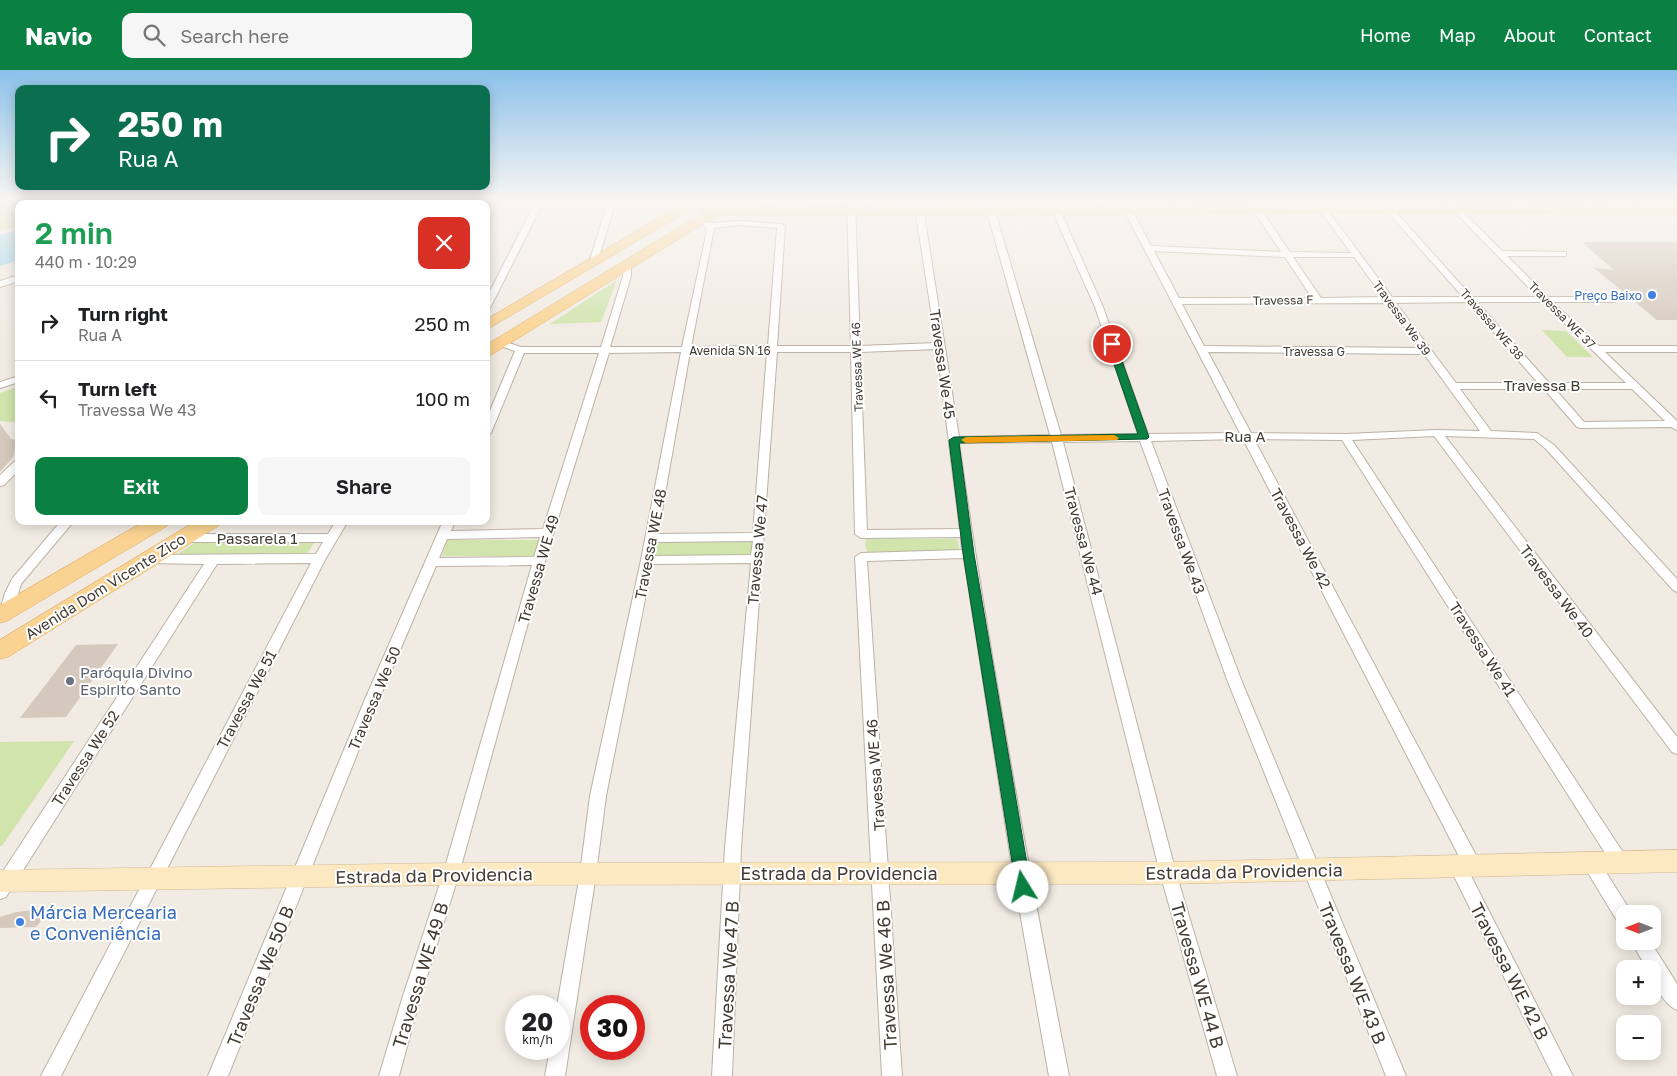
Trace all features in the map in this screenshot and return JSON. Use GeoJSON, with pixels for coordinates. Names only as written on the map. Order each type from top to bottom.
{"type":"FeatureCollection","features":[{"type":"Feature","properties":{"kind":"main road"},"geometry":{"type":"LineString","coordinates":[[490,324],[619,248]]}},
{"type":"Feature","properties":{"kind":"main road"},"geometry":{"type":"LineString","coordinates":[[490,350],[660,248]]}},
{"type":"Feature","properties":{"kind":"main road","name":"Avenida Dom Vicente Zico"},"geometry":{"type":"LineString","coordinates":[[3,613],[153,525]]}},
{"type":"Feature","properties":{"kind":"main road","name":"Avenida Dom Vicente Zico"},"geometry":{"type":"LineString","coordinates":[[0,651],[204,525]]}},
{"type":"Feature","properties":{"kind":"main road","name":"Estrada da Providencia"},"geometry":{"type":"LineString","coordinates":[[2,884],[152,878],[451,874],[1168,873],[1677,861]]}},
{"type":"Feature","properties":{"kind":"street"},"geometry":{"type":"LineString","coordinates":[[490,300],[516,248]]}},
{"type":"Feature","properties":{"kind":"street"},"geometry":{"type":"LineString","coordinates":[[594,263],[598,248]]}},
{"type":"Feature","properties":{"kind":"street","name":"Travessa WE 48"},"geometry":{"type":"LineString","coordinates":[[555,1076],[588,874],[598,796],[648,560],[686,350],[707,248]]}},
{"type":"Feature","properties":{"kind":"street","name":"Travessa We 47"},"geometry":{"type":"LineString","coordinates":[[733,874],[733,848],[759,537],[779,248]]}},
{"type":"Feature","properties":{"kind":"street","name":"Travessa WE 46"},"geometry":{"type":"LineString","coordinates":[[853,248],[861,534],[966,532]]}},
{"type":"Feature","properties":{"kind":"street","name":"Travessa We 45"},"geometry":{"type":"LineString","coordinates":[[925,248],[969,554],[1021,873],[1059,1076]]}},
{"type":"Feature","properties":{"kind":"street","name":"Travessa We 44"},"geometry":{"type":"LineString","coordinates":[[1002,248],[1018,299],[1088,554],[1168,873]]}},
{"type":"Feature","properties":{"kind":"street","name":"Travessa We 43"},"geometry":{"type":"LineString","coordinates":[[1072,248],[1098,307],[1235,682],[1311,870]]}},
{"type":"Feature","properties":{"kind":"street"},"geometry":{"type":"LineString","coordinates":[[1148,248],[1356,255]]}},
{"type":"Feature","properties":{"kind":"street","name":"Travessa We 42"},"geometry":{"type":"LineString","coordinates":[[1148,248],[1247,436],[1465,866]]}},
{"type":"Feature","properties":{"kind":"street"},"geometry":{"type":"LineString","coordinates":[[1282,248],[1318,300]]}},
{"type":"Feature","properties":{"kind":"street","name":"Travessa We 39"},"geometry":{"type":"LineString","coordinates":[[1351,248],[1488,434]]}},
{"type":"Feature","properties":{"kind":"street","name":"Travessa WE 38"},"geometry":{"type":"LineString","coordinates":[[1424,248],[1581,425],[1676,425]]}},
{"type":"Feature","properties":{"kind":"street","name":"Travessa WE 37"},"geometry":{"type":"LineString","coordinates":[[1496,248],[1545,299],[1676,425]]}},
{"type":"Feature","properties":{"kind":"street"},"geometry":{"type":"LineString","coordinates":[[1500,252],[1563,254]]}},
{"type":"Feature","properties":{"kind":"street","name":"Travessa WE 49"},"geometry":{"type":"LineString","coordinates":[[451,874],[539,561],[627,276],[627,266]]}},
{"type":"Feature","properties":{"kind":"street"},"geometry":{"type":"LineString","coordinates":[[0,284],[15,279]]}},
{"type":"Feature","properties":{"kind":"street","name":"Travessa F"},"geometry":{"type":"LineString","coordinates":[[1176,301],[1614,299]]}},
{"type":"Feature","properties":{"kind":"street"},"geometry":{"type":"LineString","coordinates":[[490,423],[520,350],[500,344]]}},
{"type":"Feature","properties":{"kind":"street","name":"Avenida SN 16"},"geometry":{"type":"LineString","coordinates":[[520,350],[771,350],[940,346]]}},
{"type":"Feature","properties":{"kind":"street","name":"Travessa G"},"geometry":{"type":"LineString","coordinates":[[1201,349],[1426,351]]}},
{"type":"Feature","properties":{"kind":"street"},"geometry":{"type":"LineString","coordinates":[[1597,350],[1677,349]]}},
{"type":"Feature","properties":{"kind":"street"},"geometry":{"type":"LineString","coordinates":[[0,385],[15,380]]}},
{"type":"Feature","properties":{"kind":"street","name":"Travessa B"},"geometry":{"type":"LineString","coordinates":[[1452,386],[1634,386]]}},
{"type":"Feature","properties":{"kind":"street","name":"Rua A"},"geometry":{"type":"LineString","coordinates":[[954,440],[1247,436],[1345,437],[1437,434],[1536,436],[1550,447],[1677,587]]}},
{"type":"Feature","properties":{"kind":"street","name":"Travessa We 40"},"geometry":{"type":"LineString","coordinates":[[1437,434],[1677,748]]}},
{"type":"Feature","properties":{"kind":"street","name":"Travessa We 41"},"geometry":{"type":"LineString","coordinates":[[1345,437],[1620,862]]}},
{"type":"Feature","properties":{"kind":"street"},"geometry":{"type":"LineString","coordinates":[[0,482],[15,467]]}},
{"type":"Feature","properties":{"kind":"street"},"geometry":{"type":"LineString","coordinates":[[3,613],[16,582],[65,525]]}},
{"type":"Feature","properties":{"kind":"street","name":"Travessa We 51"},"geometry":{"type":"LineString","coordinates":[[51,1076],[152,878],[320,558],[340,525]]}},
{"type":"Feature","properties":{"kind":"street"},"geometry":{"type":"LineString","coordinates":[[446,528],[548,534]]}},
{"type":"Feature","properties":{"kind":"street","name":"Travessa We 50"},"geometry":{"type":"LineString","coordinates":[[301,876],[373,697],[446,528]]}},
{"type":"Feature","properties":{"kind":"street"},"geometry":{"type":"LineString","coordinates":[[651,538],[759,537]]}},
{"type":"Feature","properties":{"kind":"street","name":"Passarela 1"},"geometry":{"type":"LineString","coordinates":[[183,538],[332,538]]}},
{"type":"Feature","properties":{"kind":"street","name":"Travessa WE 46"},"geometry":{"type":"LineString","coordinates":[[881,874],[861,557],[969,554]]}},
{"type":"Feature","properties":{"kind":"street"},"geometry":{"type":"LineString","coordinates":[[149,559],[320,558]]}},
{"type":"Feature","properties":{"kind":"street"},"geometry":{"type":"LineString","coordinates":[[648,560],[757,559]]}},
{"type":"Feature","properties":{"kind":"street","name":"Travessa We 52"},"geometry":{"type":"LineString","coordinates":[[2,884],[213,560]]}},
{"type":"Feature","properties":{"kind":"street"},"geometry":{"type":"LineString","coordinates":[[432,562],[539,561]]}},
{"type":"Feature","properties":{"kind":"street"},"geometry":{"type":"LineString","coordinates":[[1591,863],[1617,905]]}},
{"type":"Feature","properties":{"kind":"street","name":"Travessa WE 42 B"},"geometry":{"type":"LineString","coordinates":[[1465,866],[1563,1076]]}},
{"type":"Feature","properties":{"kind":"street","name":"Travessa WE 43 B"},"geometry":{"type":"LineString","coordinates":[[1311,870],[1396,1076]]}},
{"type":"Feature","properties":{"kind":"street","name":"Travessa WE 44 B"},"geometry":{"type":"LineString","coordinates":[[1168,873],[1227,1076]]}},
{"type":"Feature","properties":{"kind":"street","name":"Travessa WE 49 B"},"geometry":{"type":"LineString","coordinates":[[389,1076],[411,999],[451,874]]}},
{"type":"Feature","properties":{"kind":"street","name":"Travessa We 47 B"},"geometry":{"type":"LineString","coordinates":[[722,1076],[733,874]]}},
{"type":"Feature","properties":{"kind":"street","name":"Travessa We 46 B"},"geometry":{"type":"LineString","coordinates":[[881,874],[892,1076]]}},
{"type":"Feature","properties":{"kind":"street","name":"Travessa We 50 B"},"geometry":{"type":"LineString","coordinates":[[218,1076],[301,876]]}},
{"type":"Feature","properties":{"kind":"street"},"geometry":{"type":"LineString","coordinates":[[1646,950],[1677,1001]]}},
{"type":"Feature","properties":{"kind":"green space"},"geometry":{"type":"Polygon","coordinates":[[[617,280],[601,322],[550,324],[617,280]]]}},
{"type":"Feature","properties":{"kind":"green space"},"geometry":{"type":"Polygon","coordinates":[[[1542,330],[1566,331],[1593,357],[1567,357],[1542,330]]]}},
{"type":"Feature","properties":{"kind":"green space"},"geometry":{"type":"Polygon","coordinates":[[[15,387],[15,423],[0,421],[0,393],[15,387]]]}},
{"type":"Feature","properties":{"kind":"green space"},"geometry":{"type":"Polygon","coordinates":[[[759,537],[757,559],[647,560],[651,538],[759,537]]]}},
{"type":"Feature","properties":{"kind":"green space"},"geometry":{"type":"Polygon","coordinates":[[[866,539],[957,539],[960,551],[867,552],[866,539]]]}},
{"type":"Feature","properties":{"kind":"green space"},"geometry":{"type":"Polygon","coordinates":[[[447,540],[539,540],[534,556],[442,556],[447,540]]]}},
{"type":"Feature","properties":{"kind":"green space"},"geometry":{"type":"Polygon","coordinates":[[[196,542],[314,543],[305,557],[176,555],[196,542]]]}},
{"type":"Feature","properties":{"kind":"green space"},"geometry":{"type":"Polygon","coordinates":[[[74,741],[2,846],[0,846],[0,742],[74,741]]]}},
{"type":"Feature","properties":{"kind":"water"},"geometry":{"type":"Polygon","coordinates":[[[0,248],[15,248],[15,261],[0,266],[0,248]]]}},
{"type":"Feature","properties":{"kind":"building","name":"Preço Baixo"},"geometry":{"type":"Polygon","coordinates":[[[1589,248],[1677,248],[1677,320],[1657,320],[1594,268],[1614,270],[1589,248]]]}},
{"type":"Feature","properties":{"kind":"building"},"geometry":{"type":"Polygon","coordinates":[[[0,424],[11,439],[15,440],[15,448],[13,457],[0,472],[0,424]]]}},
{"type":"Feature","properties":{"kind":"building","name":"Paróquia Divino Espirito Santo"},"geometry":{"type":"Polygon","coordinates":[[[118,644],[66,717],[20,718],[76,645],[118,644]]]}},
{"type":"Feature","properties":{"kind":"building","name":"Márcia Mercearia e Conveniência"},"geometry":{"type":"Polygon","coordinates":[[[52,908],[36,927],[0,928],[0,917],[16,912],[52,908]]]}},
{"type":"Feature","properties":{"kind":"slow traffic"},"geometry":{"type":"LineString","coordinates":[[966,440],[1114,438]]}},
{"type":"Feature","properties":{"kind":"place","name":"Preço Baixo"},"geometry":{"type":"Point","coordinates":[1652,295]}},
{"type":"Feature","properties":{"kind":"place","name":"Paróquia Divino Espirito Santo"},"geometry":{"type":"Point","coordinates":[70,681]}},
{"type":"Feature","properties":{"kind":"place","name":"Márcia Mercearia e Conveniência"},"geometry":{"type":"Point","coordinates":[20,922]}},
{"type":"Feature","properties":{"kind":"route"},"geometry":{"type":"LineString","coordinates":[[1023,887],[969,554],[954,440],[1057,440],[1144,437],[1112,344]]}}]}
